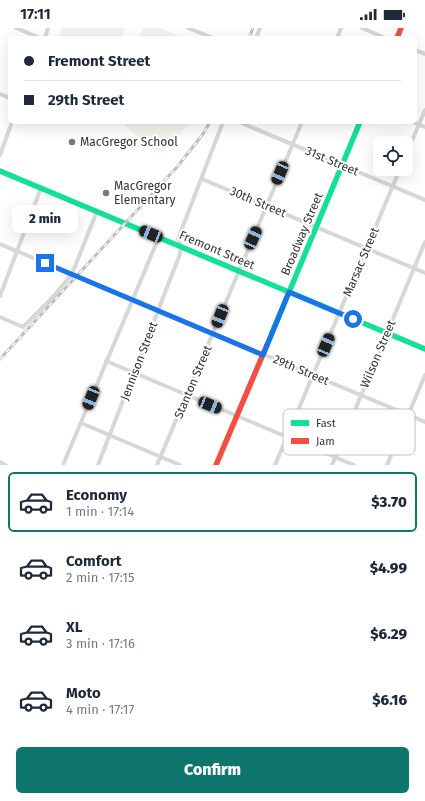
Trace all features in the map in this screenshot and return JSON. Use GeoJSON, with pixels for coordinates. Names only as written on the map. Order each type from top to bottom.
{"type":"FeatureCollection","features":[{"type":"Feature","properties":{"kind":"street"},"geometry":{"type":"LineString","coordinates":[[16,28],[35,36]]}},
{"type":"Feature","properties":{"kind":"street"},"geometry":{"type":"LineString","coordinates":[[188,28],[207,36]]}},
{"type":"Feature","properties":{"kind":"street"},"geometry":{"type":"LineString","coordinates":[[362,28],[380,36]]}},
{"type":"Feature","properties":{"kind":"street"},"geometry":{"type":"LineString","coordinates":[[413,139],[425,110]]}},
{"type":"Feature","properties":{"kind":"street"},"geometry":{"type":"LineString","coordinates":[[0,155],[11,124]]}},
{"type":"Feature","properties":{"kind":"street","name":"Jennison Street"},"geometry":{"type":"LineString","coordinates":[[98,465],[180,254],[181,247],[178,239],[222,124]]}},
{"type":"Feature","properties":{"kind":"street","name":"31st Street"},"geometry":{"type":"LineString","coordinates":[[244,124],[425,200]]}},
{"type":"Feature","properties":{"kind":"street","name":"Stanton Street"},"geometry":{"type":"LineString","coordinates":[[158,465],[301,124]]}},
{"type":"Feature","properties":{"kind":"street","name":"Broadway Street"},"geometry":{"type":"LineString","coordinates":[[216,465],[318,227],[359,124]]}},
{"type":"Feature","properties":{"kind":"street"},"geometry":{"type":"LineString","coordinates":[[419,125],[425,127]]}},
{"type":"Feature","properties":{"kind":"street","name":"Fremont Street"},"geometry":{"type":"LineString","coordinates":[[0,171],[425,349]]}},
{"type":"Feature","properties":{"kind":"street","name":"Marsac Street"},"geometry":{"type":"LineString","coordinates":[[299,409],[397,176]]}},
{"type":"Feature","properties":{"kind":"street","name":"30th Street"},"geometry":{"type":"LineString","coordinates":[[202,179],[425,273]]}},
{"type":"Feature","properties":{"kind":"street"},"geometry":{"type":"LineString","coordinates":[[0,296],[41,188]]}},
{"type":"Feature","properties":{"kind":"street"},"geometry":{"type":"LineString","coordinates":[[0,318],[22,327],[52,298],[72,274],[97,211]]}},
{"type":"Feature","properties":{"kind":"street"},"geometry":{"type":"LineString","coordinates":[[63,465],[159,237]]}},
{"type":"Feature","properties":{"kind":"street","name":"Wilson Street"},"geometry":{"type":"LineString","coordinates":[[355,409],[425,242]]}},
{"type":"Feature","properties":{"kind":"street","name":"29th Street"},"geometry":{"type":"LineString","coordinates":[[0,244],[394,409]]}},
{"type":"Feature","properties":{"kind":"street"},"geometry":{"type":"LineString","coordinates":[[106,361],[283,436]]}},
{"type":"Feature","properties":{"kind":"street"},"geometry":{"type":"LineString","coordinates":[[411,409],[425,375]]}},
{"type":"Feature","properties":{"kind":"street","name":"29th Street"},"geometry":{"type":"LineString","coordinates":[[415,418],[425,422]]}},
{"type":"Feature","properties":{"kind":"street"},"geometry":{"type":"LineString","coordinates":[[81,423],[180,465]]}},
{"type":"Feature","properties":{"kind":"street","name":"Marsac Street"},"geometry":{"type":"LineString","coordinates":[[275,465],[283,447]]}},
{"type":"Feature","properties":{"kind":"street"},"geometry":{"type":"LineString","coordinates":[[330,455],[354,465]]}},
{"type":"Feature","properties":{"kind":"street"},"geometry":{"type":"LineString","coordinates":[[387,465],[391,455]]}},
{"type":"Feature","properties":{"kind":"street","name":"Wilson Street"},"geometry":{"type":"LineString","coordinates":[[332,465],[335,457]]}},
{"type":"Feature","properties":{"kind":"shaded area"},"geometry":{"type":"Polygon","coordinates":[[[62,28],[125,28],[122,36],[59,36],[62,28]]]}},
{"type":"Feature","properties":{"kind":"shaded area"},"geometry":{"type":"Polygon","coordinates":[[[144,28],[160,28],[180,36],[140,36],[144,28]]]}},
{"type":"Feature","properties":{"kind":"shaded area"},"geometry":{"type":"Polygon","coordinates":[[[123,124],[189,124],[162,153],[154,152],[123,124]]]}},
{"type":"Feature","properties":{"kind":"railway"},"geometry":{"type":"LineString","coordinates":[[250,36],[253,28]]}},
{"type":"Feature","properties":{"kind":"railway"},"geometry":{"type":"LineString","coordinates":[[0,359],[177,167],[203,134],[209,124]]}},
{"type":"Feature","properties":{"kind":"traffic: fast"},"geometry":{"type":"LineString","coordinates":[[267,345],[359,124]]}},
{"type":"Feature","properties":{"kind":"traffic: fast"},"geometry":{"type":"LineString","coordinates":[[0,171],[425,349]]}},
{"type":"Feature","properties":{"kind":"traffic: jam"},"geometry":{"type":"LineString","coordinates":[[398,36],[401,28]]}},
{"type":"Feature","properties":{"kind":"traffic: jam"},"geometry":{"type":"LineString","coordinates":[[216,465],[267,345]]}},
{"type":"Feature","properties":{"kind":"place","name":"MacGregor School"},"geometry":{"type":"Point","coordinates":[72,142]}},
{"type":"Feature","properties":{"kind":"place","name":"MacGregor Elementary"},"geometry":{"type":"Point","coordinates":[106,193]}},
{"type":"Feature","properties":{"kind":"route"},"geometry":{"type":"LineString","coordinates":[[45,263],[263,355],[289,292],[353,319]]}}]}
